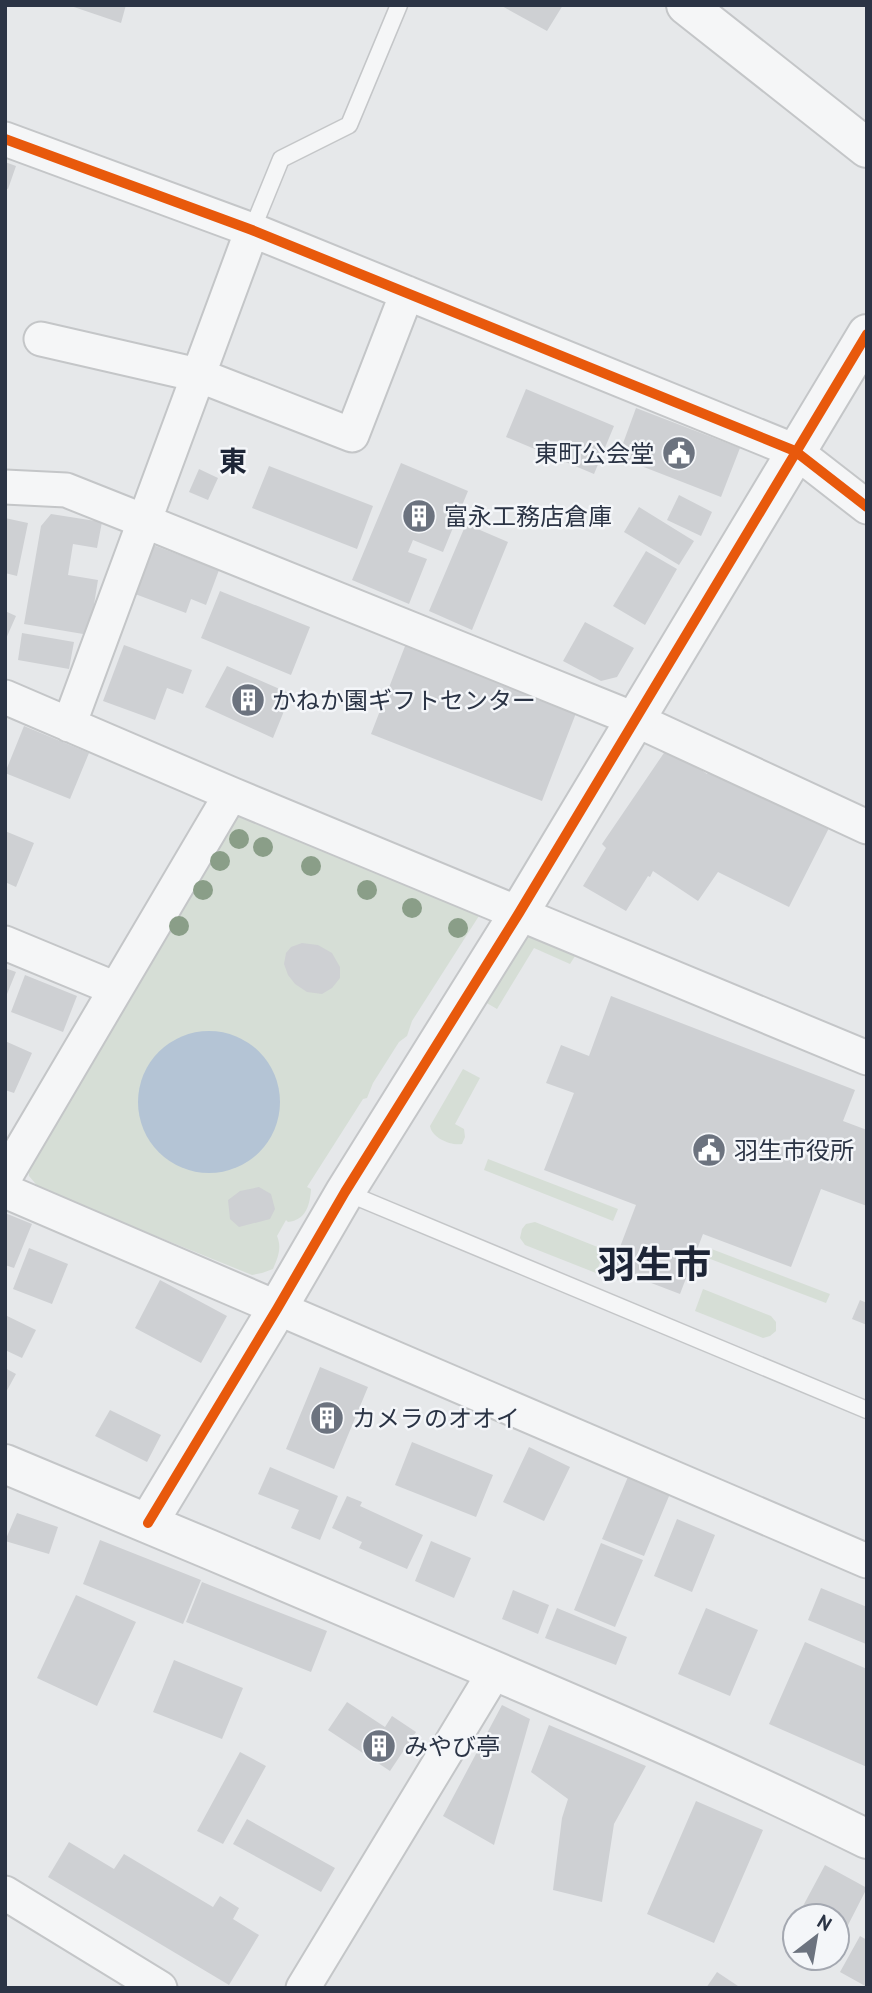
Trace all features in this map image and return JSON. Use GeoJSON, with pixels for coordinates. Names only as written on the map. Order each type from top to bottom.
{"type":"FeatureCollection","features":[{"type":"Feature","properties":{"kind":"street"},"geometry":{"type":"LineString","coordinates":[[692,7],[867,148]]}},
{"type":"Feature","properties":{"kind":"street"},"geometry":{"type":"LineString","coordinates":[[5,139],[252,230],[795,451],[867,508]]}},
{"type":"Feature","properties":{"kind":"street"},"geometry":{"type":"LineString","coordinates":[[69,725],[252,230]]}},
{"type":"Feature","properties":{"kind":"street"},"geometry":{"type":"LineString","coordinates":[[41,340],[198,375],[352,435],[407,293]]}},
{"type":"Feature","properties":{"kind":"street"},"geometry":{"type":"LineString","coordinates":[[148,1523],[345,1192],[519,913],[867,334]]}},
{"type":"Feature","properties":{"kind":"street"},"geometry":{"type":"LineString","coordinates":[[5,486],[66,490],[634,719],[867,827]]}},
{"type":"Feature","properties":{"kind":"street"},"geometry":{"type":"LineString","coordinates":[[5,697],[231,794],[867,1058]]}},
{"type":"Feature","properties":{"kind":"street"},"geometry":{"type":"LineString","coordinates":[[5,1177],[231,794]]}},
{"type":"Feature","properties":{"kind":"street"},"geometry":{"type":"LineString","coordinates":[[5,943],[116,989]]}},
{"type":"Feature","properties":{"kind":"street"},"geometry":{"type":"LineString","coordinates":[[5,1191],[867,1561]]}},
{"type":"Feature","properties":{"kind":"street"},"geometry":{"type":"LineString","coordinates":[[5,1464],[495,1671],[703,1762],[867,1839]]}},
{"type":"Feature","properties":{"kind":"street"},"geometry":{"type":"LineString","coordinates":[[303,1988],[495,1671]]}},
{"type":"Feature","properties":{"kind":"street"},"geometry":{"type":"LineString","coordinates":[[5,1892],[160,1988]]}},
{"type":"Feature","properties":{"kind":"lane"},"geometry":{"type":"LineString","coordinates":[[252,230],[281,159],[349,125],[399,5]]}},
{"type":"Feature","properties":{"kind":"lane"},"geometry":{"type":"LineString","coordinates":[[345,1192],[867,1410]]}},
{"type":"Feature","properties":{"kind":"shaded area"},"geometry":{"type":"Polygon","coordinates":[[[232,811],[484,908],[412,1021],[407,1036],[399,1042],[373,1083],[367,1098],[363,1099],[307,1187],[311,1189],[306,1211],[294,1221],[286,1220],[277,1236],[279,1249],[273,1269],[252,1275],[40,1189],[29,1176],[28,1156],[232,811]]]}},
{"type":"Feature","properties":{"kind":"shaded area"},"geometry":{"type":"Polygon","coordinates":[[[528,932],[577,953],[570,964],[534,948],[497,1009],[485,1002],[528,932]]]}},
{"type":"Feature","properties":{"kind":"shaded area"},"geometry":{"type":"Polygon","coordinates":[[[463,1069],[480,1078],[455,1124],[464,1129],[465,1137],[462,1144],[458,1144],[438,1137],[430,1126],[463,1069]]]}},
{"type":"Feature","properties":{"kind":"shaded area"},"geometry":{"type":"Polygon","coordinates":[[[488,1159],[618,1209],[613,1221],[484,1170],[488,1159]]]}},
{"type":"Feature","properties":{"kind":"shaded area"},"geometry":{"type":"Polygon","coordinates":[[[535,1222],[605,1250],[596,1273],[525,1245],[520,1238],[522,1229],[526,1224],[535,1222]]]}},
{"type":"Feature","properties":{"kind":"shaded area"},"geometry":{"type":"Polygon","coordinates":[[[709,1248],[830,1294],[826,1303],[705,1257],[709,1248]]]}},
{"type":"Feature","properties":{"kind":"shaded area"},"geometry":{"type":"Polygon","coordinates":[[[703,1289],[771,1316],[776,1322],[776,1331],[763,1338],[695,1311],[703,1289]]]}},
{"type":"Feature","properties":{"kind":"water"},"geometry":{"type":"Polygon","coordinates":[[[209,1031],[236,1037],[259,1052],[274,1075],[280,1102],[274,1129],[259,1152],[236,1167],[209,1173],[182,1167],[159,1152],[144,1129],[138,1102],[144,1075],[159,1052],[182,1037],[209,1031]]]}},
{"type":"Feature","properties":{"kind":"building"},"geometry":{"type":"Polygon","coordinates":[[[68,5],[126,5],[121,23],[68,5]]]}},
{"type":"Feature","properties":{"kind":"building"},"geometry":{"type":"Polygon","coordinates":[[[500,5],[563,5],[547,31],[500,5]]]}},
{"type":"Feature","properties":{"kind":"building"},"geometry":{"type":"Polygon","coordinates":[[[5,162],[16,166],[8,189],[5,188],[5,162]]]}},
{"type":"Feature","properties":{"kind":"building"},"geometry":{"type":"Polygon","coordinates":[[[526,389],[614,426],[594,474],[506,437],[526,389]]]}},
{"type":"Feature","properties":{"kind":"building","name":"東町公会堂"},"geometry":{"type":"Polygon","coordinates":[[[636,408],[740,448],[721,497],[618,457],[636,408]]]}},
{"type":"Feature","properties":{"kind":"building","name":"富永工務店倉庫"},"geometry":{"type":"Polygon","coordinates":[[[401,463],[468,491],[443,552],[413,540],[408,552],[427,559],[409,604],[352,580],[401,463]]]}},
{"type":"Feature","properties":{"kind":"building"},"geometry":{"type":"Polygon","coordinates":[[[269,466],[373,506],[357,549],[252,508],[269,466]]]}},
{"type":"Feature","properties":{"kind":"building"},"geometry":{"type":"Polygon","coordinates":[[[199,469],[218,478],[208,500],[189,492],[199,469]]]}},
{"type":"Feature","properties":{"kind":"building"},"geometry":{"type":"Polygon","coordinates":[[[679,495],[712,512],[701,536],[667,520],[679,495]]]}},
{"type":"Feature","properties":{"kind":"building"},"geometry":{"type":"Polygon","coordinates":[[[639,507],[694,541],[679,565],[624,532],[639,507]]]}},
{"type":"Feature","properties":{"kind":"building"},"geometry":{"type":"Polygon","coordinates":[[[51,514],[102,522],[97,548],[73,544],[68,575],[98,580],[89,635],[24,624],[41,526],[51,514]]]}},
{"type":"Feature","properties":{"kind":"building"},"geometry":{"type":"Polygon","coordinates":[[[5,518],[28,523],[17,576],[5,573],[5,518]]]}},
{"type":"Feature","properties":{"kind":"building"},"geometry":{"type":"Polygon","coordinates":[[[466,524],[508,542],[472,630],[429,611],[466,524]]]}},
{"type":"Feature","properties":{"kind":"building"},"geometry":{"type":"Polygon","coordinates":[[[153,545],[219,570],[206,605],[191,599],[186,613],[135,594],[153,545]]]}},
{"type":"Feature","properties":{"kind":"building"},"geometry":{"type":"Polygon","coordinates":[[[646,551],[677,569],[645,625],[613,606],[646,551]]]}},
{"type":"Feature","properties":{"kind":"building"},"geometry":{"type":"Polygon","coordinates":[[[220,591],[310,627],[291,675],[201,638],[220,591]]]}},
{"type":"Feature","properties":{"kind":"building"},"geometry":{"type":"Polygon","coordinates":[[[5,611],[16,616],[5,641],[5,611]]]}},
{"type":"Feature","properties":{"kind":"building"},"geometry":{"type":"Polygon","coordinates":[[[585,622],[634,648],[617,677],[601,681],[563,661],[585,622]]]}},
{"type":"Feature","properties":{"kind":"building"},"geometry":{"type":"Polygon","coordinates":[[[22,633],[74,642],[69,669],[18,660],[22,633]]]}},
{"type":"Feature","properties":{"kind":"building"},"geometry":{"type":"Polygon","coordinates":[[[407,641],[578,708],[542,801],[371,734],[407,641]]]}},
{"type":"Feature","properties":{"kind":"building"},"geometry":{"type":"Polygon","coordinates":[[[124,645],[192,670],[183,694],[167,688],[155,720],[103,701],[124,645]]]}},
{"type":"Feature","properties":{"kind":"building","name":"かねか園ギフトセンター"},"geometry":{"type":"Polygon","coordinates":[[[227,666],[291,694],[273,738],[205,707],[227,666]]]}},
{"type":"Feature","properties":{"kind":"building"},"geometry":{"type":"Polygon","coordinates":[[[24,726],[89,753],[70,799],[5,773],[24,726]]]}},
{"type":"Feature","properties":{"kind":"building"},"geometry":{"type":"Polygon","coordinates":[[[668,747],[707,774],[711,766],[830,826],[789,907],[718,872],[698,901],[653,871],[626,911],[583,886],[606,848],[602,844],[668,747]]]}},
{"type":"Feature","properties":{"kind":"building"},"geometry":{"type":"Polygon","coordinates":[[[5,831],[34,843],[16,887],[5,882],[5,831]]]}},
{"type":"Feature","properties":{"kind":"building"},"geometry":{"type":"Polygon","coordinates":[[[302,943],[318,945],[332,953],[340,967],[340,978],[332,988],[322,994],[307,992],[288,975],[284,964],[286,953],[291,947],[302,943]]]}},
{"type":"Feature","properties":{"kind":"building"},"geometry":{"type":"Polygon","coordinates":[[[5,968],[16,972],[5,999],[5,968]]]}},
{"type":"Feature","properties":{"kind":"building"},"geometry":{"type":"Polygon","coordinates":[[[25,975],[77,996],[63,1032],[11,1012],[25,975]]]}},
{"type":"Feature","properties":{"kind":"building","name":"羽生市役所"},"geometry":{"type":"Polygon","coordinates":[[[611,996],[855,1090],[843,1121],[867,1130],[867,1206],[821,1189],[791,1267],[703,1234],[680,1294],[612,1268],[636,1205],[544,1170],[574,1093],[546,1083],[561,1045],[589,1056],[611,996]]]}},
{"type":"Feature","properties":{"kind":"building"},"geometry":{"type":"Polygon","coordinates":[[[5,1041],[32,1053],[14,1093],[5,1090],[5,1041]]]}},
{"type":"Feature","properties":{"kind":"building"},"geometry":{"type":"Polygon","coordinates":[[[259,1187],[271,1194],[275,1209],[270,1219],[239,1227],[230,1219],[228,1200],[240,1191],[259,1187]]]}},
{"type":"Feature","properties":{"kind":"building"},"geometry":{"type":"Polygon","coordinates":[[[5,1213],[32,1224],[14,1268],[5,1265],[5,1213]]]}},
{"type":"Feature","properties":{"kind":"building"},"geometry":{"type":"Polygon","coordinates":[[[29,1248],[68,1264],[52,1304],[13,1289],[29,1248]]]}},
{"type":"Feature","properties":{"kind":"building"},"geometry":{"type":"Polygon","coordinates":[[[160,1280],[227,1316],[201,1363],[135,1328],[160,1280]]]}},
{"type":"Feature","properties":{"kind":"building"},"geometry":{"type":"Polygon","coordinates":[[[860,1300],[867,1303],[867,1325],[852,1319],[860,1300]]]}},
{"type":"Feature","properties":{"kind":"building"},"geometry":{"type":"Polygon","coordinates":[[[5,1315],[36,1330],[22,1358],[5,1350],[5,1315]]]}},
{"type":"Feature","properties":{"kind":"building","name":"カメラのオオイ"},"geometry":{"type":"Polygon","coordinates":[[[320,1367],[368,1387],[334,1469],[286,1449],[320,1367]]]}},
{"type":"Feature","properties":{"kind":"building"},"geometry":{"type":"Polygon","coordinates":[[[5,1368],[16,1374],[5,1394],[5,1368]]]}},
{"type":"Feature","properties":{"kind":"building"},"geometry":{"type":"Polygon","coordinates":[[[110,1410],[161,1435],[147,1462],[95,1436],[110,1410]]]}},
{"type":"Feature","properties":{"kind":"building"},"geometry":{"type":"Polygon","coordinates":[[[412,1442],[493,1475],[476,1517],[395,1485],[412,1442]]]}},
{"type":"Feature","properties":{"kind":"building"},"geometry":{"type":"Polygon","coordinates":[[[529,1447],[570,1467],[544,1521],[503,1502],[529,1447]]]}},
{"type":"Feature","properties":{"kind":"building"},"geometry":{"type":"Polygon","coordinates":[[[270,1467],[338,1496],[320,1540],[291,1528],[299,1510],[258,1494],[270,1467]]]}},
{"type":"Feature","properties":{"kind":"building"},"geometry":{"type":"Polygon","coordinates":[[[630,1472],[672,1489],[644,1556],[602,1539],[630,1472]]]}},
{"type":"Feature","properties":{"kind":"building"},"geometry":{"type":"Polygon","coordinates":[[[347,1496],[362,1502],[360,1506],[423,1535],[407,1569],[359,1548],[362,1542],[332,1528],[347,1496]]]}},
{"type":"Feature","properties":{"kind":"building"},"geometry":{"type":"Polygon","coordinates":[[[17,1513],[58,1527],[49,1554],[5,1541],[17,1513]]]}},
{"type":"Feature","properties":{"kind":"building"},"geometry":{"type":"Polygon","coordinates":[[[677,1519],[715,1535],[692,1592],[654,1576],[677,1519]]]}},
{"type":"Feature","properties":{"kind":"building"},"geometry":{"type":"Polygon","coordinates":[[[100,1540],[201,1580],[183,1624],[83,1584],[100,1540]]]}},
{"type":"Feature","properties":{"kind":"building"},"geometry":{"type":"Polygon","coordinates":[[[431,1541],[471,1558],[454,1598],[415,1581],[431,1541]]]}},
{"type":"Feature","properties":{"kind":"building"},"geometry":{"type":"Polygon","coordinates":[[[601,1543],[643,1560],[615,1627],[574,1610],[601,1543]]]}},
{"type":"Feature","properties":{"kind":"building"},"geometry":{"type":"Polygon","coordinates":[[[202,1582],[327,1631],[311,1672],[186,1622],[202,1582]]]}},
{"type":"Feature","properties":{"kind":"building"},"geometry":{"type":"Polygon","coordinates":[[[821,1588],[867,1607],[866,1644],[808,1620],[821,1588]]]}},
{"type":"Feature","properties":{"kind":"building"},"geometry":{"type":"Polygon","coordinates":[[[513,1590],[549,1605],[538,1634],[502,1619],[513,1590]]]}},
{"type":"Feature","properties":{"kind":"building"},"geometry":{"type":"Polygon","coordinates":[[[76,1595],[136,1622],[97,1706],[37,1678],[76,1595]]]}},
{"type":"Feature","properties":{"kind":"building"},"geometry":{"type":"Polygon","coordinates":[[[557,1608],[627,1637],[616,1665],[545,1638],[557,1608]]]}},
{"type":"Feature","properties":{"kind":"building"},"geometry":{"type":"Polygon","coordinates":[[[706,1608],[758,1630],[730,1696],[678,1674],[706,1608]]]}},
{"type":"Feature","properties":{"kind":"building"},"geometry":{"type":"Polygon","coordinates":[[[805,1642],[867,1669],[867,1767],[769,1724],[805,1642]]]}},
{"type":"Feature","properties":{"kind":"building"},"geometry":{"type":"Polygon","coordinates":[[[174,1660],[243,1688],[222,1739],[153,1712],[174,1660]]]}},
{"type":"Feature","properties":{"kind":"building","name":"みやび亭"},"geometry":{"type":"Polygon","coordinates":[[[347,1702],[385,1727],[392,1716],[416,1732],[390,1771],[328,1730],[347,1702]]]}},
{"type":"Feature","properties":{"kind":"building"},"geometry":{"type":"Polygon","coordinates":[[[502,1705],[530,1719],[494,1845],[443,1816],[502,1705]]]}},
{"type":"Feature","properties":{"kind":"building"},"geometry":{"type":"Polygon","coordinates":[[[549,1725],[646,1766],[614,1824],[602,1902],[553,1890],[562,1818],[568,1799],[531,1772],[549,1725]]]}},
{"type":"Feature","properties":{"kind":"building"},"geometry":{"type":"Polygon","coordinates":[[[240,1752],[266,1766],[223,1844],[197,1831],[240,1752]]]}},
{"type":"Feature","properties":{"kind":"building"},"geometry":{"type":"Polygon","coordinates":[[[696,1801],[763,1830],[714,1943],[647,1914],[696,1801]]]}},
{"type":"Feature","properties":{"kind":"building"},"geometry":{"type":"Polygon","coordinates":[[[247,1819],[335,1868],[321,1892],[233,1844],[247,1819]]]}},
{"type":"Feature","properties":{"kind":"building"},"geometry":{"type":"Polygon","coordinates":[[[69,1842],[114,1869],[124,1854],[213,1907],[220,1896],[239,1908],[233,1919],[259,1935],[229,1985],[48,1877],[69,1842]]]}},
{"type":"Feature","properties":{"kind":"building"},"geometry":{"type":"Polygon","coordinates":[[[825,1865],[867,1888],[851,1919],[851,1902],[805,1902],[825,1865]]]}},
{"type":"Feature","properties":{"kind":"building"},"geometry":{"type":"Polygon","coordinates":[[[860,1936],[867,1940],[867,1987],[840,1972],[851,1972],[851,1952],[860,1936]]]}},
{"type":"Feature","properties":{"kind":"building"},"geometry":{"type":"Polygon","coordinates":[[[717,1972],[741,1988],[706,1988],[717,1972]]]}},
{"type":"Feature","properties":{"kind":"cycle path"},"geometry":{"type":"LineString","coordinates":[[5,139],[252,230],[795,451],[867,507]]}},
{"type":"Feature","properties":{"kind":"cycle path"},"geometry":{"type":"LineString","coordinates":[[148,1523],[345,1192],[519,913],[867,334]]}},
{"type":"Feature","properties":{"kind":"place","name":"東町公会堂"},"geometry":{"type":"Point","coordinates":[679,453]}},
{"type":"Feature","properties":{"kind":"place","name":"富永工務店倉庫"},"geometry":{"type":"Point","coordinates":[419,516]}},
{"type":"Feature","properties":{"kind":"place","name":"かねか園ギフトセンター"},"geometry":{"type":"Point","coordinates":[248,700]}},
{"type":"Feature","properties":{"kind":"place","name":"羽生市役所"},"geometry":{"type":"Point","coordinates":[709,1150]}},
{"type":"Feature","properties":{"kind":"place","name":"カメラのオオイ"},"geometry":{"type":"Point","coordinates":[327,1418]}},
{"type":"Feature","properties":{"kind":"place","name":"みやび亭"},"geometry":{"type":"Point","coordinates":[379,1746]}},
{"type":"Feature","properties":{"kind":"district","name":"東"},"geometry":{"type":"Point","coordinates":[233,460]}},
{"type":"Feature","properties":{"kind":"district","name":"羽生市"},"geometry":{"type":"Point","coordinates":[654,1263]}}]}
